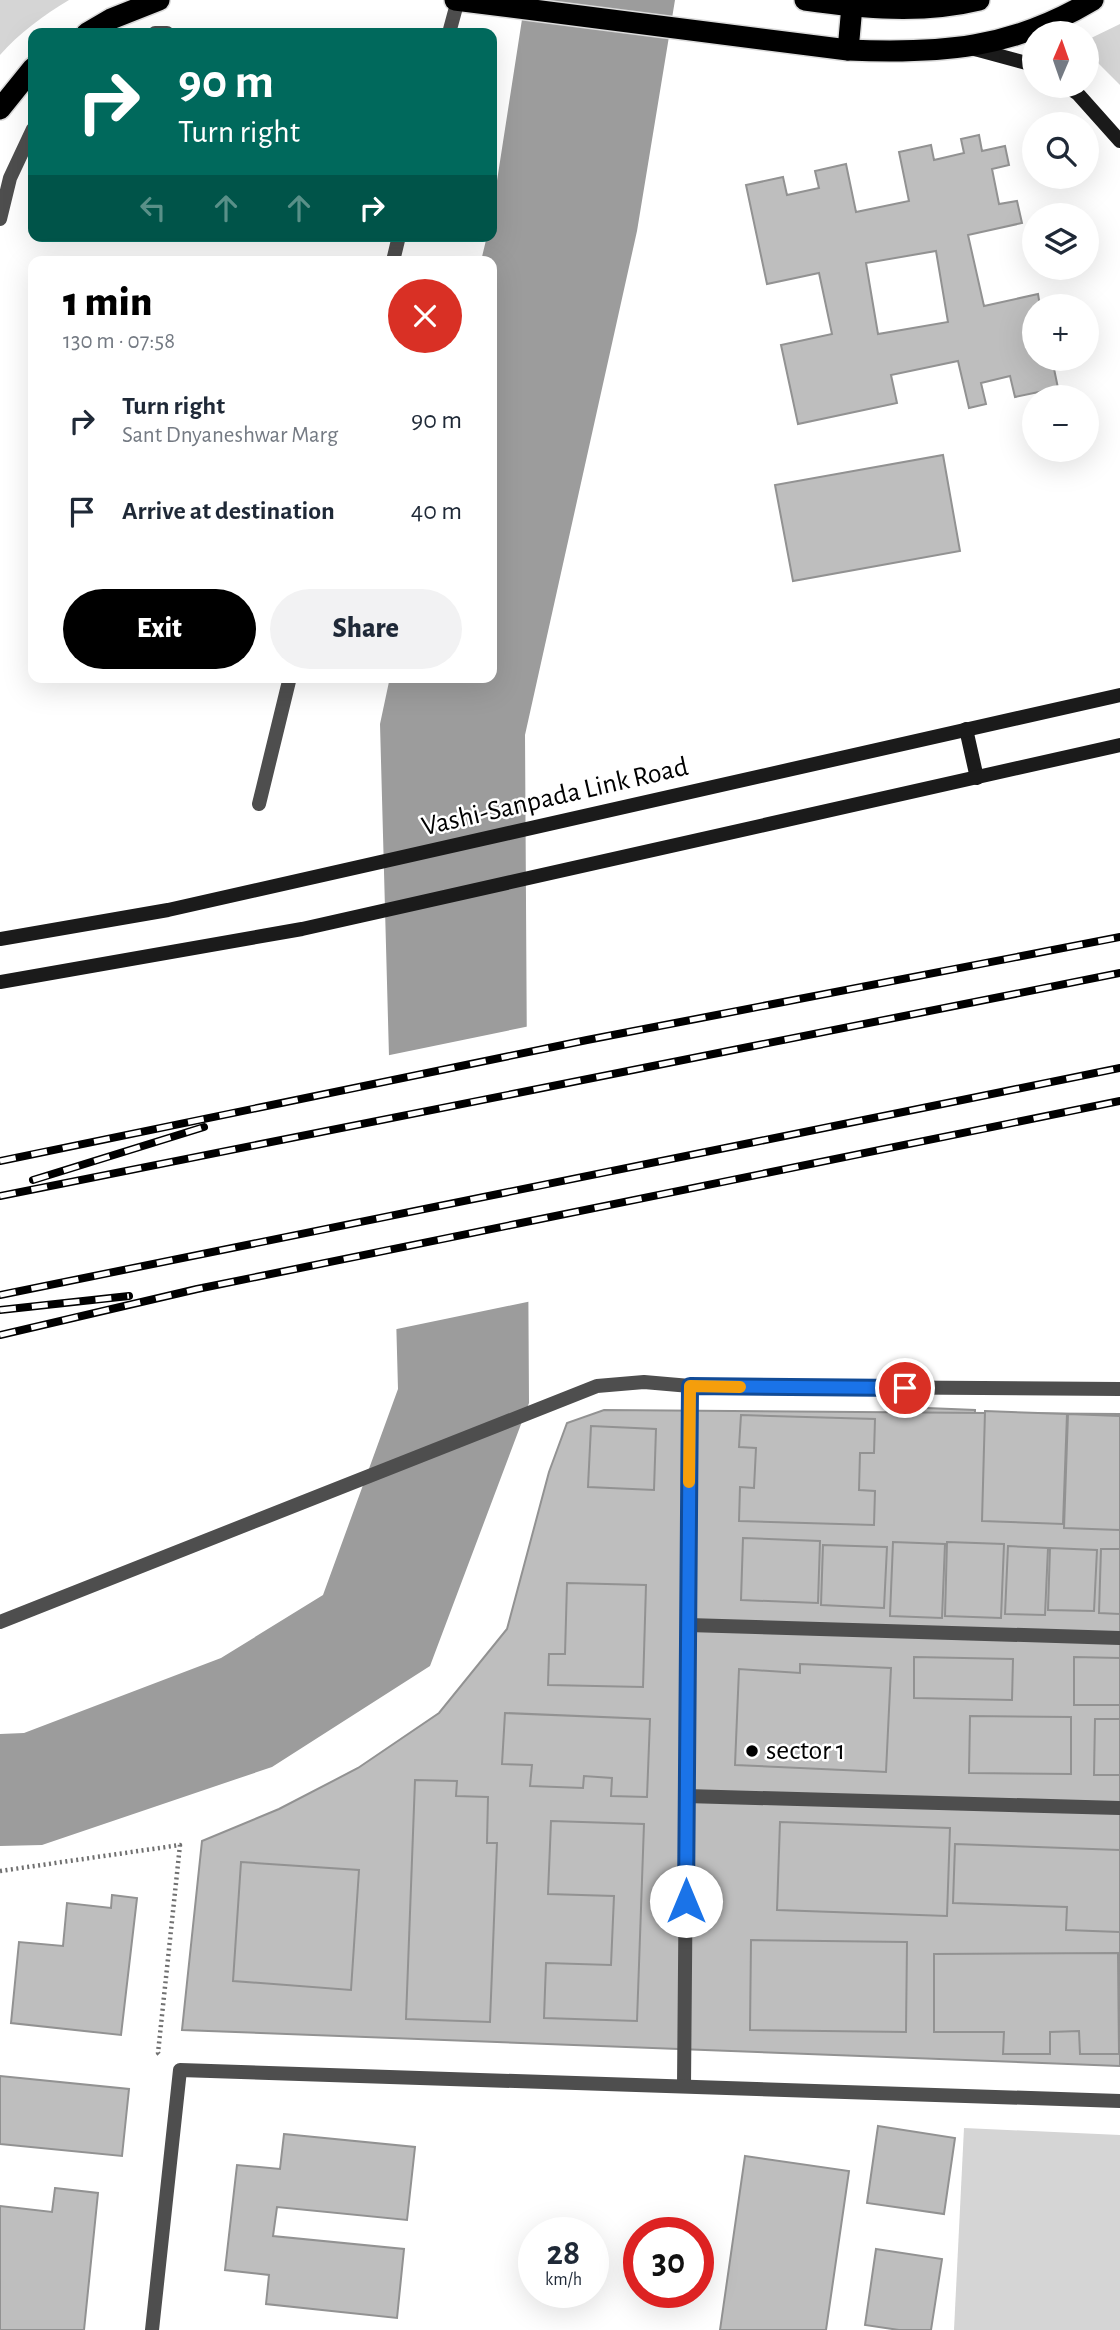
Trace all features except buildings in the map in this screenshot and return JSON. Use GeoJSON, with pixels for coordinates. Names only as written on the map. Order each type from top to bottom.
{"type":"FeatureCollection","features":[{"type":"Feature","properties":{"kind":"highway"},"geometry":{"type":"LineString","coordinates":[[96,28],[159,0]]}},
{"type":"Feature","properties":{"kind":"highway"},"geometry":{"type":"LineString","coordinates":[[456,0],[848,50],[903,52],[970,47],[1018,36],[1063,18],[1093,0]]}},
{"type":"Feature","properties":{"kind":"highway"},"geometry":{"type":"LineString","coordinates":[[805,0],[902,9],[963,4],[979,0]]}},
{"type":"Feature","properties":{"kind":"highway"},"geometry":{"type":"LineString","coordinates":[[848,50],[852,6]]}},
{"type":"Feature","properties":{"kind":"highway"},"geometry":{"type":"LineString","coordinates":[[0,109],[28,74]]}},
{"type":"Feature","properties":{"kind":"main road"},"geometry":{"type":"LineString","coordinates":[[970,47],[1022,62]]}},
{"type":"Feature","properties":{"kind":"main road"},"geometry":{"type":"LineString","coordinates":[[1082,98],[1120,141]]}},
{"type":"Feature","properties":{"kind":"main road","name":"Vashi-Sanpada Link Road"},"geometry":{"type":"LineString","coordinates":[[0,939],[169,910],[1120,695]]}},
{"type":"Feature","properties":{"kind":"main road"},"geometry":{"type":"LineString","coordinates":[[966,729],[977,778]]}},
{"type":"Feature","properties":{"kind":"main road"},"geometry":{"type":"LineString","coordinates":[[0,982],[302,929],[1120,746]]}},
{"type":"Feature","properties":{"kind":"street"},"geometry":{"type":"LineString","coordinates":[[450,28],[456,0]]}},
{"type":"Feature","properties":{"kind":"street"},"geometry":{"type":"LineString","coordinates":[[0,219],[10,178],[28,140]]}},
{"type":"Feature","properties":{"kind":"street"},"geometry":{"type":"LineString","coordinates":[[259,804],[289,683]]}},
{"type":"Feature","properties":{"kind":"street"},"geometry":{"type":"LineString","coordinates":[[0,1622],[597,1386],[644,1382],[690,1386],[1120,1390]]}},
{"type":"Feature","properties":{"kind":"street"},"geometry":{"type":"LineString","coordinates":[[684,2086],[690,1386]]}},
{"type":"Feature","properties":{"kind":"street"},"geometry":{"type":"LineString","coordinates":[[688,1625],[1120,1638]]}},
{"type":"Feature","properties":{"kind":"street"},"geometry":{"type":"LineString","coordinates":[[686,1796],[1120,1808]]}},
{"type":"Feature","properties":{"kind":"street"},"geometry":{"type":"LineString","coordinates":[[152,2330],[180,2070],[1120,2101]]}},
{"type":"Feature","properties":{"kind":"path"},"geometry":{"type":"LineString","coordinates":[[0,1871],[180,1845],[158,2053],[180,2070]]}},
{"type":"Feature","properties":{"kind":"shaded area"},"geometry":{"type":"Polygon","coordinates":[[[0,0],[69,0],[28,28],[0,55],[0,0]]]}},
{"type":"Feature","properties":{"kind":"shaded area"},"geometry":{"type":"Polygon","coordinates":[[[525,0],[675,0],[637,231],[525,735],[529,1403],[430,1666],[272,1767],[42,1845],[0,1846],[0,1734],[24,1733],[221,1658],[323,1595],[398,1389],[380,724],[389,683],[497,683],[497,256],[482,256],[486,242],[497,242],[497,181],[525,0]]]}},
{"type":"Feature","properties":{"kind":"shaded area"},"geometry":{"type":"Polygon","coordinates":[[[1120,24],[1120,85],[1099,64],[1099,34],[1120,24]]]}},
{"type":"Feature","properties":{"kind":"shaded area"},"geometry":{"type":"Polygon","coordinates":[[[964,2128],[1120,2135],[1120,2330],[954,2330],[964,2128]]]}},
{"type":"Feature","properties":{"kind":"pier"},"geometry":{"type":"Polygon","coordinates":[[[530,1026],[532,1301],[392,1330],[385,1056],[530,1026]]]}},
{"type":"Feature","properties":{"kind":"railway"},"geometry":{"type":"LineString","coordinates":[[0,1161],[587,1040],[1120,937]]}},
{"type":"Feature","properties":{"kind":"railway"},"geometry":{"type":"LineString","coordinates":[[0,1196],[1120,973]]}},
{"type":"Feature","properties":{"kind":"railway"},"geometry":{"type":"LineString","coordinates":[[0,1295],[1120,1068]]}},
{"type":"Feature","properties":{"kind":"railway"},"geometry":{"type":"LineString","coordinates":[[0,1335],[197,1289],[1120,1101]]}},
{"type":"Feature","properties":{"kind":"railway"},"geometry":{"type":"LineString","coordinates":[[33,1180],[204,1127]]}},
{"type":"Feature","properties":{"kind":"railway"},"geometry":{"type":"LineString","coordinates":[[0,1310],[129,1296]]}},
{"type":"Feature","properties":{"kind":"slow traffic"},"geometry":{"type":"LineString","coordinates":[[689,1482],[690,1386],[740,1387]]}},
{"type":"Feature","properties":{"kind":"place","name":"sector 1"},"geometry":{"type":"Point","coordinates":[752,1751]}},
{"type":"Feature","properties":{"kind":"route"},"geometry":{"type":"LineString","coordinates":[[686,1901],[690,1386],[905,1388]]}}]}
